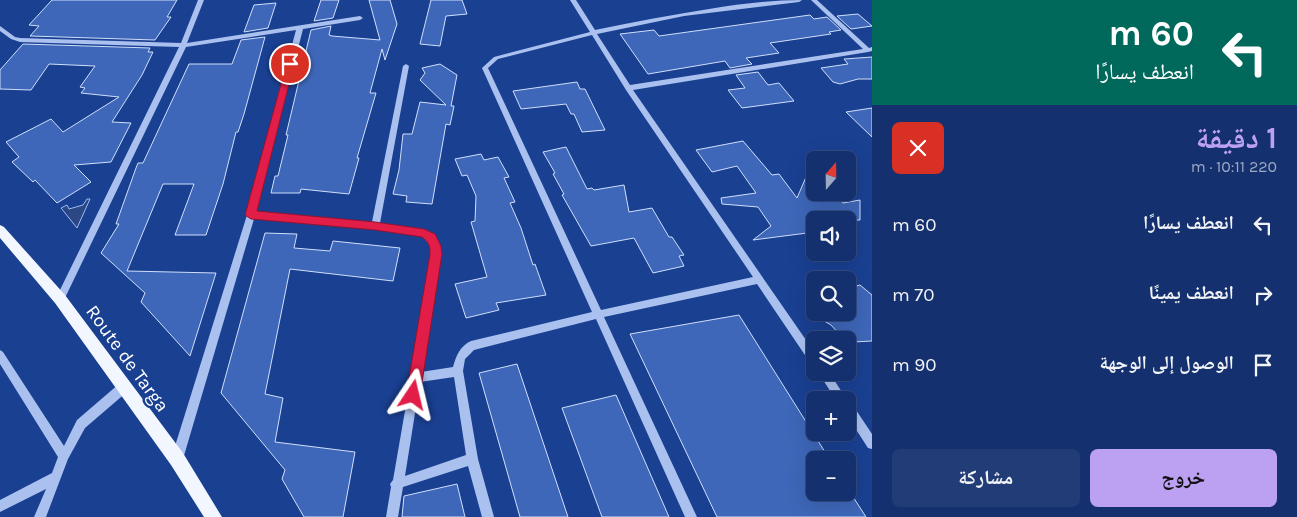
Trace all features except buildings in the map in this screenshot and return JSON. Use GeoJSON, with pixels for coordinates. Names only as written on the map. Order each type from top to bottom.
{"type":"FeatureCollection","features":[{"type":"Feature","properties":{"kind":"main road","name":"Route de Targa"},"geometry":{"type":"LineString","coordinates":[[0,230],[60,299],[177,459],[214,517]]}},
{"type":"Feature","properties":{"kind":"street"},"geometry":{"type":"LineString","coordinates":[[60,299],[184,45],[200,0]]}},
{"type":"Feature","properties":{"kind":"street"},"geometry":{"type":"LineString","coordinates":[[573,0],[628,88],[806,349]]}},
{"type":"Feature","properties":{"kind":"street"},"geometry":{"type":"LineString","coordinates":[[691,517],[600,314],[485,68],[496,58],[592,32],[666,18],[799,0]]}},
{"type":"Feature","properties":{"kind":"street"},"geometry":{"type":"LineString","coordinates":[[814,0],[870,49]]}},
{"type":"Feature","properties":{"kind":"street"},"geometry":{"type":"LineString","coordinates":[[0,28],[13,38],[20,40],[184,45],[360,18]]}},
{"type":"Feature","properties":{"kind":"street"},"geometry":{"type":"LineString","coordinates":[[177,459],[251,215],[300,27]]}},
{"type":"Feature","properties":{"kind":"street"},"geometry":{"type":"LineString","coordinates":[[628,88],[870,49]]}},
{"type":"Feature","properties":{"kind":"street"},"geometry":{"type":"LineString","coordinates":[[375,226],[406,66]]}},
{"type":"Feature","properties":{"kind":"street"},"geometry":{"type":"LineString","coordinates":[[251,215],[375,226],[424,233],[431,238],[436,246],[392,517]]}},
{"type":"Feature","properties":{"kind":"street"},"geometry":{"type":"LineString","coordinates":[[488,517],[472,459],[458,371],[459,359],[463,352],[471,346],[600,314],[759,280]]}},
{"type":"Feature","properties":{"kind":"street"},"geometry":{"type":"LineString","coordinates":[[0,355],[64,456]]}},
{"type":"Feature","properties":{"kind":"street"},"geometry":{"type":"LineString","coordinates":[[416,378],[458,371]]}},
{"type":"Feature","properties":{"kind":"street"},"geometry":{"type":"LineString","coordinates":[[40,517],[64,456],[81,424],[124,386]]}},
{"type":"Feature","properties":{"kind":"street"},"geometry":{"type":"LineString","coordinates":[[856,420],[872,444]]}},
{"type":"Feature","properties":{"kind":"street"},"geometry":{"type":"LineString","coordinates":[[396,484],[472,459]]}},
{"type":"Feature","properties":{"kind":"street"},"geometry":{"type":"LineString","coordinates":[[0,506],[56,476]]}},
{"type":"Feature","properties":{"kind":"water"},"geometry":{"type":"Polygon","coordinates":[[[87,199],[90,199],[77,228],[61,208],[67,205],[69,209],[83,205],[87,199]]]}},
{"type":"Feature","properties":{"kind":"route"},"geometry":{"type":"LineString","coordinates":[[290,64],[251,215],[375,226],[424,233],[431,238],[436,246],[436,254],[413,395]]}}]}
